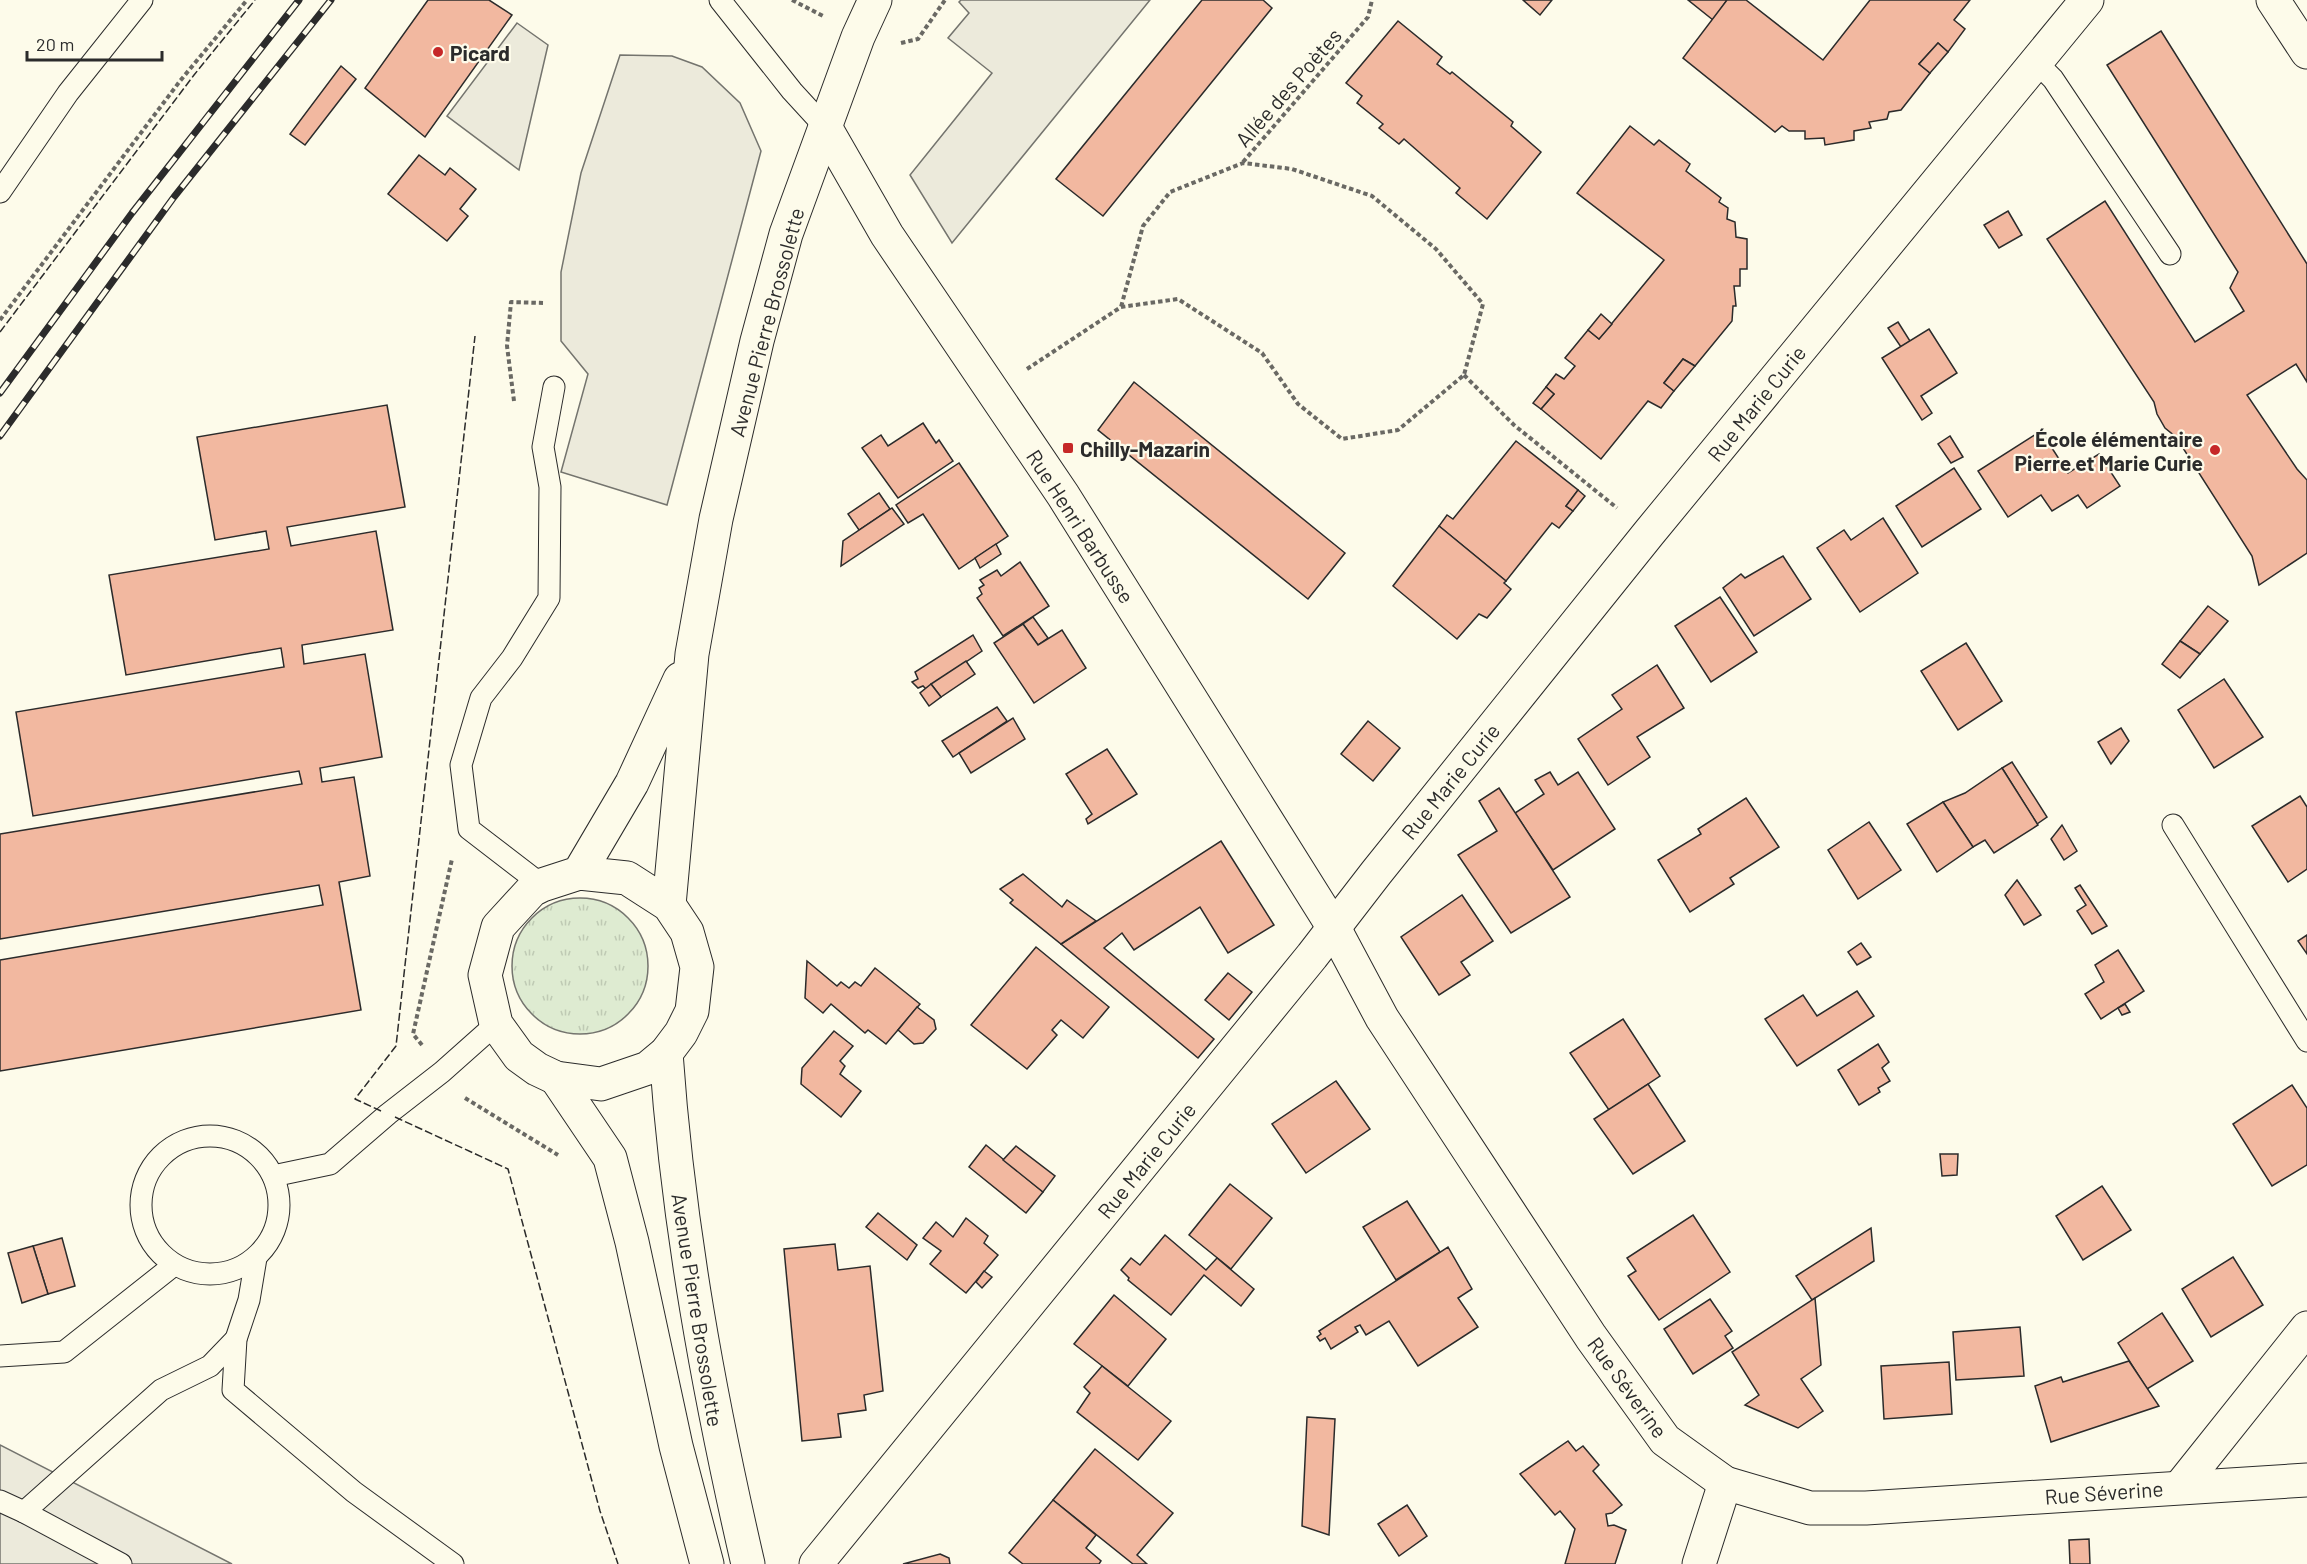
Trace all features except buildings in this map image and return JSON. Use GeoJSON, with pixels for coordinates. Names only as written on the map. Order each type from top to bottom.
{"type":"FeatureCollection","features":[{"type":"Feature","properties":{"kind":"street","name":"Avenue Pierre Brossolette"},"geometry":{"type":"LineString","coordinates":[[669,905],[692,654],[716,519],[757,341],[786,234],[874,0]]}},
{"type":"Feature","properties":{"kind":"street","name":"Rue Marie Curie"},"geometry":{"type":"LineString","coordinates":[[816,1564],[1334,928],[1649,533],[2087,0]]}},
{"type":"Feature","properties":{"kind":"street"},"geometry":{"type":"LineString","coordinates":[[2274,0],[2307,52]]}},
{"type":"Feature","properties":{"kind":"street","name":"Rue Henri Barbusse"},"geometry":{"type":"LineString","coordinates":[[825,127],[887,235],[994,391],[1069,506],[1334,928]]}},
{"type":"Feature","properties":{"kind":"street","name":"Avenue Pierre Brossolette"},"geometry":{"type":"LineString","coordinates":[[579,873],[632,783],[692,654]]}},
{"type":"Feature","properties":{"kind":"street","name":"Avenue Pierre Brossolette"},"geometry":{"type":"LineString","coordinates":[[579,873],[627,878],[669,905],[687,932],[697,967],[692,1011],[681,1034],[666,1053],[648,1068],[601,1084],[556,1078],[537,1069],[519,1056],[496,1024],[485,975],[498,927],[532,890],[579,873]]}},
{"type":"Feature","properties":{"kind":"street","name":"Rue Séverine"},"geometry":{"type":"LineString","coordinates":[[1334,928],[1382,1018],[1591,1338],[1665,1440],[1725,1483],[1810,1508],[1866,1508],[2307,1480]]}},
{"type":"Feature","properties":{"kind":"street","name":"Avenue Pierre Brossolette"},"geometry":{"type":"LineString","coordinates":[[666,1053],[672,1138],[683,1227],[722,1451],[748,1564]]}},
{"type":"Feature","properties":{"kind":"street","name":"Avenue Pierre Brossolette"},"geometry":{"type":"LineString","coordinates":[[556,1078],[610,1158],[632,1242],[676,1446],[707,1564]]}},
{"type":"Feature","properties":{"kind":"street"},"geometry":{"type":"LineString","coordinates":[[2180,1487],[2307,1328]]}},
{"type":"Feature","properties":{"kind":"street"},"geometry":{"type":"LineString","coordinates":[[1699,1564],[1725,1483]]}},
{"type":"Feature","properties":{"kind":"lane"},"geometry":{"type":"LineString","coordinates":[[0,192],[68,93],[142,0]]}},
{"type":"Feature","properties":{"kind":"lane"},"geometry":{"type":"LineString","coordinates":[[720,0],[762,55],[825,127]]}},
{"type":"Feature","properties":{"kind":"lane"},"geometry":{"type":"LineString","coordinates":[[2036,62],[2053,80],[2170,254]]}},
{"type":"Feature","properties":{"kind":"lane"},"geometry":{"type":"LineString","coordinates":[[542,885],[469,829],[461,765],[481,698],[512,658],[549,598],[550,487],[543,447],[554,387]]}},
{"type":"Feature","properties":{"kind":"lane"},"geometry":{"type":"LineString","coordinates":[[2173,825],[2307,1041]]}},
{"type":"Feature","properties":{"kind":"lane"},"geometry":{"type":"LineString","coordinates":[[273,1176],[330,1164],[388,1114],[442,1072],[496,1024]]}},
{"type":"Feature","properties":{"kind":"lane"},"geometry":{"type":"LineString","coordinates":[[203,1136],[225,1137],[246,1144],[262,1158],[273,1176],[280,1198],[278,1220],[270,1240],[256,1258],[238,1269],[216,1275],[195,1274],[174,1265],[158,1252],[146,1233],[140,1212],[142,1190],[150,1170],[163,1153],[182,1141],[203,1136]]}},
{"type":"Feature","properties":{"kind":"lane"},"geometry":{"type":"LineString","coordinates":[[256,1258],[249,1300],[236,1339],[233,1390],[354,1492],[453,1564]]}},
{"type":"Feature","properties":{"kind":"lane"},"geometry":{"type":"LineString","coordinates":[[0,1356],[64,1352],[174,1265]]}},
{"type":"Feature","properties":{"kind":"lane"},"geometry":{"type":"LineString","coordinates":[[24,1512],[161,1390],[210,1366],[236,1339]]}},
{"type":"Feature","properties":{"kind":"lane"},"geometry":{"type":"LineString","coordinates":[[0,1501],[122,1564]]}},
{"type":"Feature","properties":{"kind":"path"},"geometry":{"type":"LineString","coordinates":[[0,320],[180,81],[247,0]]}},
{"type":"Feature","properties":{"kind":"path"},"geometry":{"type":"LineString","coordinates":[[792,0],[827,18]]}},
{"type":"Feature","properties":{"kind":"path"},"geometry":{"type":"LineString","coordinates":[[896,44],[918,39],[945,0]]}},
{"type":"Feature","properties":{"kind":"path","name":"Allée des Poètes"},"geometry":{"type":"LineString","coordinates":[[1243,163],[1368,17],[1372,0]]}},
{"type":"Feature","properties":{"kind":"path"},"geometry":{"type":"LineString","coordinates":[[994,391],[1121,307],[1178,299],[1262,353],[1298,404],[1342,439],[1398,430],[1464,375],[1483,304],[1436,249],[1372,196],[1292,169],[1243,163],[1170,192],[1143,226],[1121,307]]}},
{"type":"Feature","properties":{"kind":"path"},"geometry":{"type":"LineString","coordinates":[[1464,375],[1514,425],[1649,533]]}},
{"type":"Feature","properties":{"kind":"green space"},"geometry":{"type":"Polygon","coordinates":[[[580,898],[606,903],[618,909],[628,918],[637,928],[643,940],[648,966],[643,992],[637,1004],[628,1014],[618,1023],[606,1029],[580,1034],[554,1029],[542,1023],[532,1014],[523,1004],[517,992],[512,966],[517,940],[523,928],[532,918],[542,909],[554,903],[580,898]]]}},
{"type":"Feature","properties":{"kind":"shaded area"},"geometry":{"type":"Polygon","coordinates":[[[961,0],[1150,0],[952,243],[910,175],[992,73],[948,38],[969,13],[959,2],[961,0]]]}},
{"type":"Feature","properties":{"kind":"shaded area"},"geometry":{"type":"Polygon","coordinates":[[[517,23],[548,45],[519,170],[447,116],[517,23]]]}},
{"type":"Feature","properties":{"kind":"shaded area"},"geometry":{"type":"Polygon","coordinates":[[[620,55],[672,56],[702,67],[740,103],[761,151],[667,505],[561,472],[588,374],[561,341],[561,272],[581,173],[620,55]]]}},
{"type":"Feature","properties":{"kind":"shaded area"},"geometry":{"type":"Polygon","coordinates":[[[0,1445],[232,1564],[0,1564],[0,1445]]]}},
{"type":"Feature","properties":{"kind":"railway"},"geometry":{"type":"LineString","coordinates":[[0,393],[132,213],[299,0]]}},
{"type":"Feature","properties":{"kind":"railway"},"geometry":{"type":"LineString","coordinates":[[0,436],[174,197],[331,0]]}},
{"type":"Feature","properties":{"kind":"fence"},"geometry":{"type":"LineString","coordinates":[[0,332],[194,75],[255,0]]}},
{"type":"Feature","properties":{"kind":"fence"},"geometry":{"type":"LineString","coordinates":[[381,1111],[355,1099],[396,1046],[475,336]]}},
{"type":"Feature","properties":{"kind":"fence"},"geometry":{"type":"LineString","coordinates":[[395,1117],[508,1169],[600,1511],[618,1564]]}},
{"type":"Feature","properties":{"kind":"place","name":"Picard"},"geometry":{"type":"Point","coordinates":[438,52]}},
{"type":"Feature","properties":{"kind":"place","name":"Chilly-Mazarin"},"geometry":{"type":"Point","coordinates":[1068,448]}},
{"type":"Feature","properties":{"kind":"place","name":"École élémentaire Pierre et Marie Curie"},"geometry":{"type":"Point","coordinates":[2215,450]}}]}
